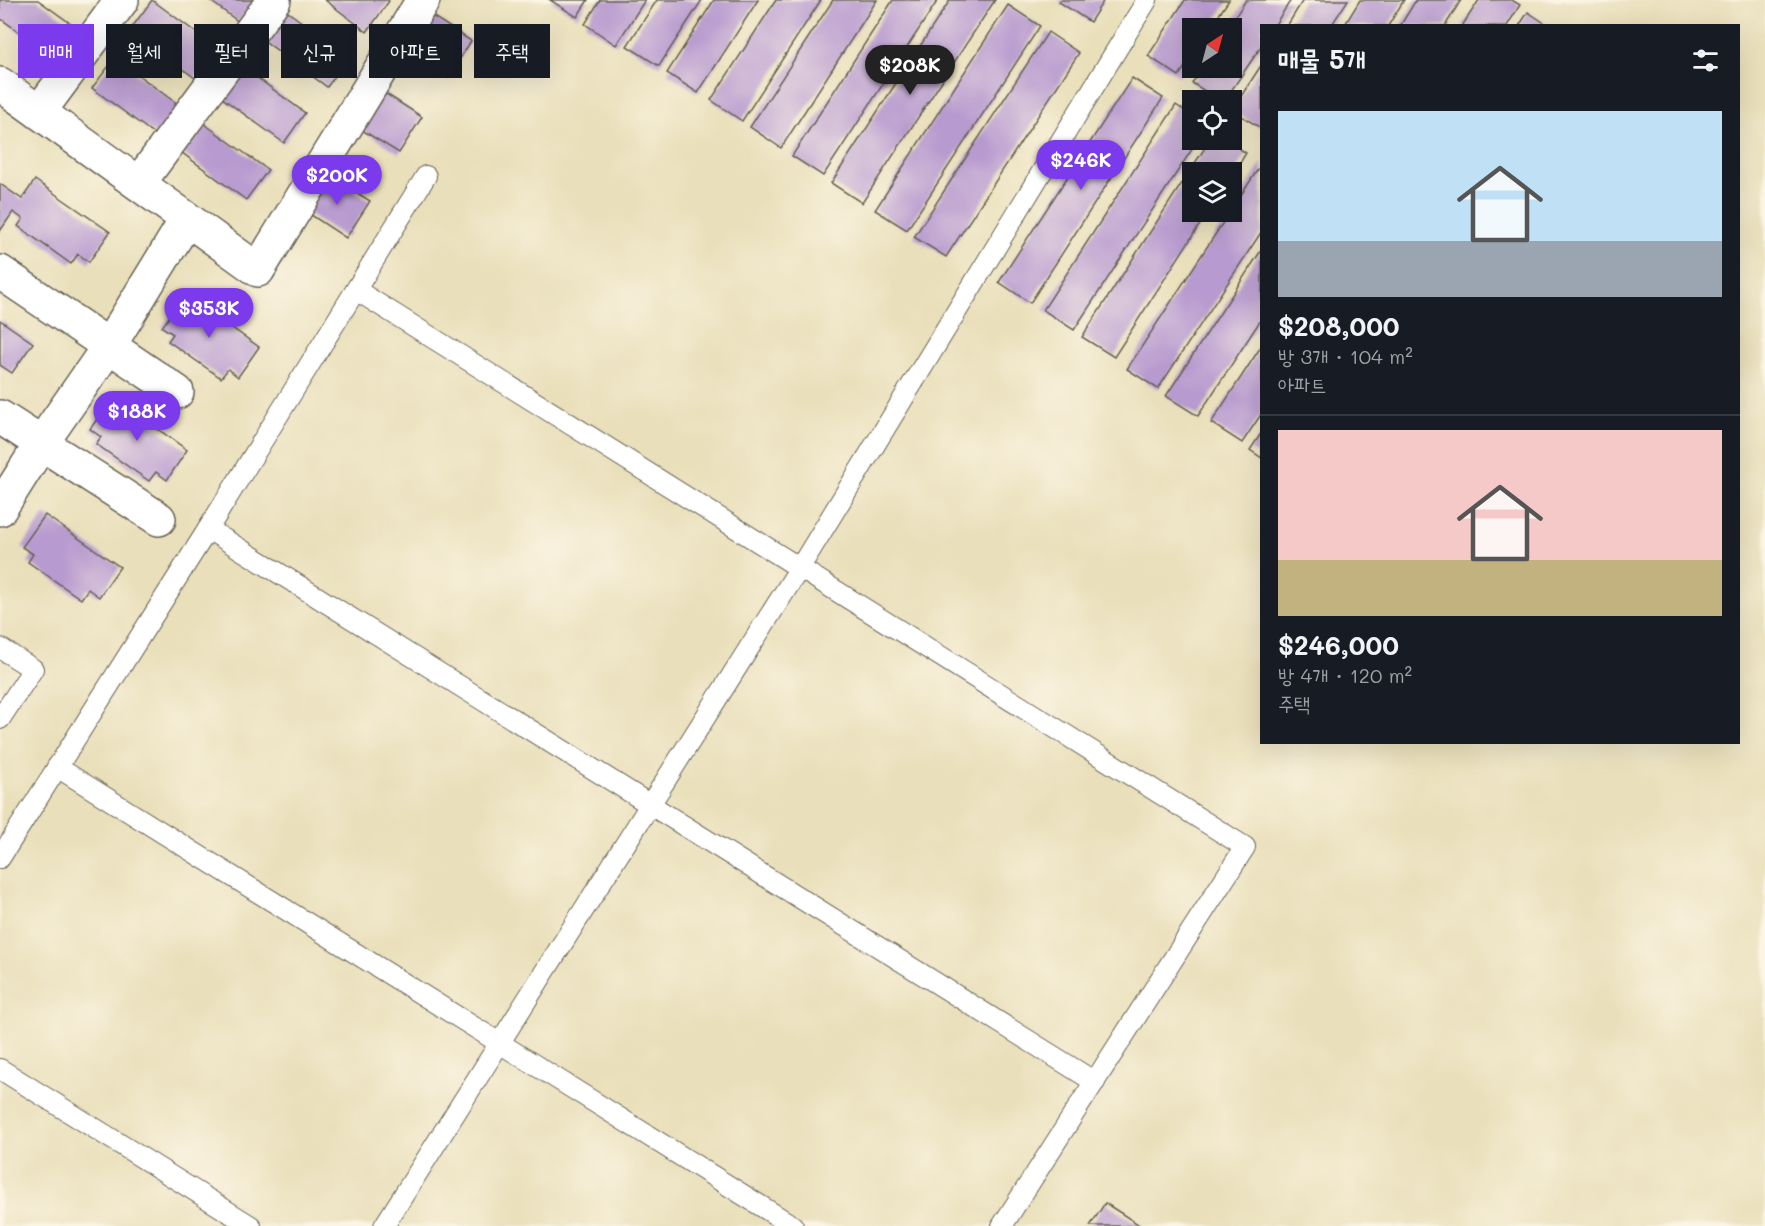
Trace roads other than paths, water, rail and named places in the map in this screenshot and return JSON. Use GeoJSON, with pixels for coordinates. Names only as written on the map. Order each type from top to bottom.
{"type":"FeatureCollection","features":[{"type":"Feature","properties":{"kind":"street"},"geometry":{"type":"LineString","coordinates":[[39,112],[122,0]]}},
{"type":"Feature","properties":{"kind":"street"},"geometry":{"type":"LineString","coordinates":[[139,183],[274,0]]}},
{"type":"Feature","properties":{"kind":"street"},"geometry":{"type":"LineString","coordinates":[[0,84],[258,270],[423,0]]}},
{"type":"Feature","properties":{"kind":"street"},"geometry":{"type":"LineString","coordinates":[[0,509],[41,444],[109,346],[187,219]]}},
{"type":"Feature","properties":{"kind":"street"},"geometry":{"type":"LineString","coordinates":[[0,272],[177,392]]}},
{"type":"Feature","properties":{"kind":"street"},"geometry":{"type":"LineString","coordinates":[[0,417],[159,519]]}},
{"type":"Feature","properties":{"kind":"lane"},"geometry":{"type":"LineString","coordinates":[[384,1226],[799,568],[1147,0]]}},
{"type":"Feature","properties":{"kind":"lane"},"geometry":{"type":"LineString","coordinates":[[0,858],[208,529],[426,176]]}},
{"type":"Feature","properties":{"kind":"lane"},"geometry":{"type":"LineString","coordinates":[[356,290],[1245,848],[1002,1226]]}},
{"type":"Feature","properties":{"kind":"lane"},"geometry":{"type":"LineString","coordinates":[[208,529],[1095,1082]]}},
{"type":"Feature","properties":{"kind":"lane"},"geometry":{"type":"LineString","coordinates":[[0,648],[33,669],[0,719]]}},
{"type":"Feature","properties":{"kind":"lane"},"geometry":{"type":"LineString","coordinates":[[57,767],[793,1226]]}},
{"type":"Feature","properties":{"kind":"lane"},"geometry":{"type":"LineString","coordinates":[[0,1069],[251,1226]]}}]}
